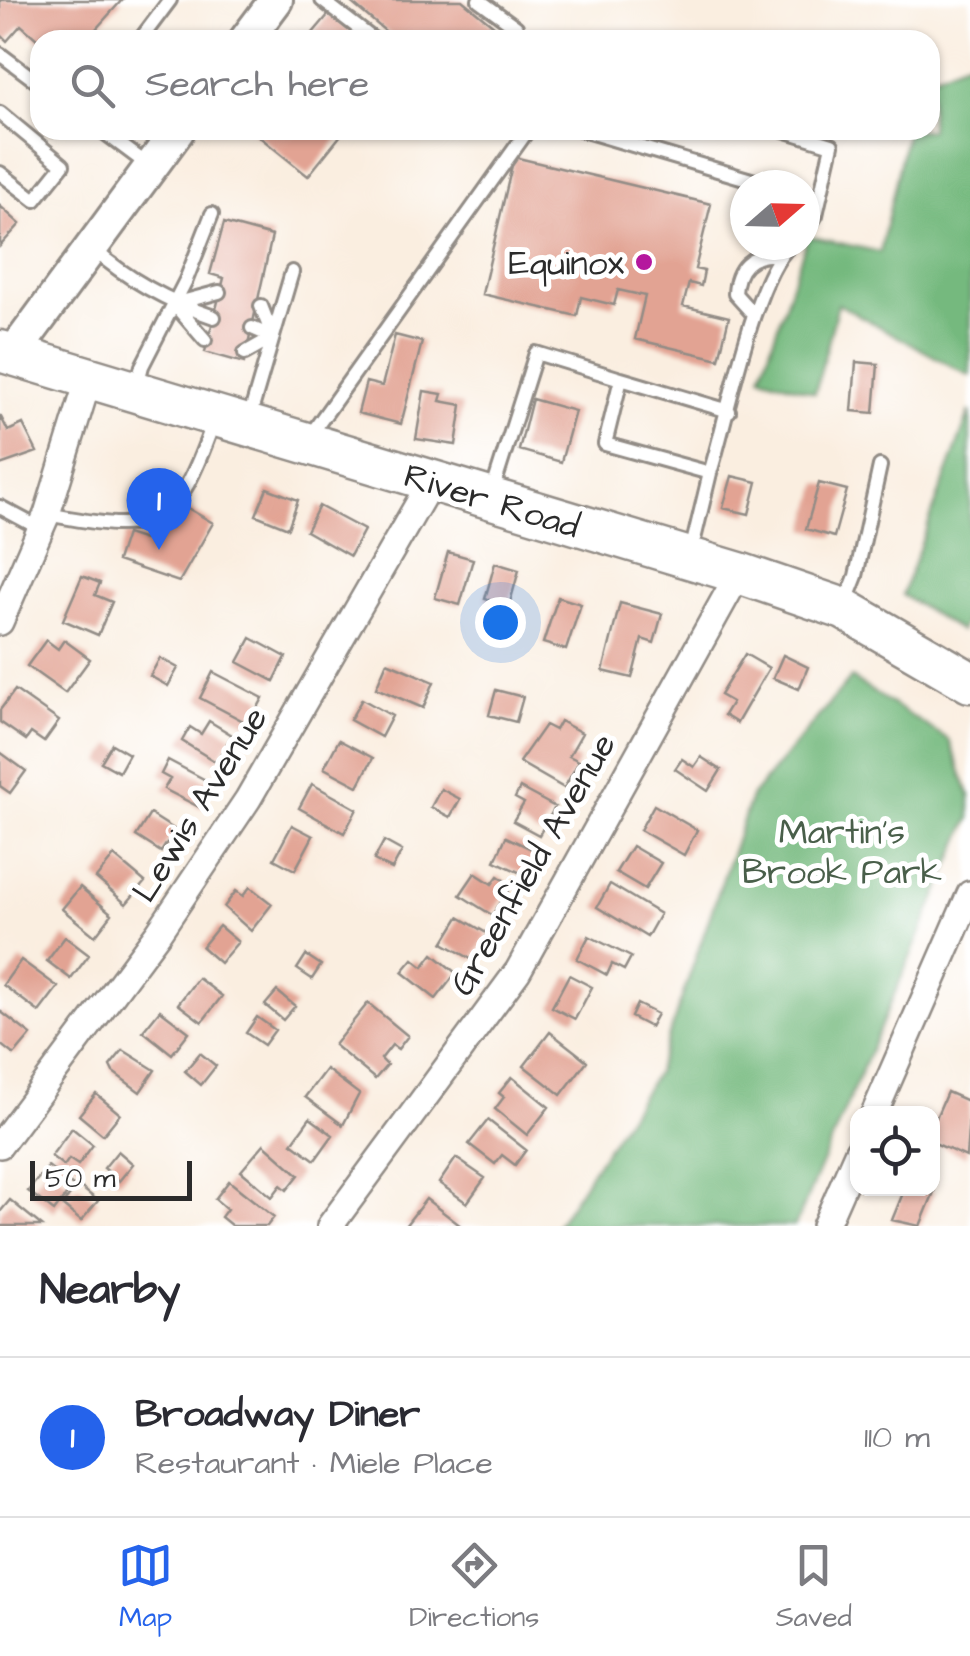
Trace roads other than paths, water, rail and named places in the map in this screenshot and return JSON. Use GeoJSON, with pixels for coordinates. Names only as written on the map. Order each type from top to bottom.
{"type":"FeatureCollection","features":[{"type":"Feature","properties":{"kind":"main road","name":"River Road"},"geometry":{"type":"LineString","coordinates":[[6,353],[740,573],[844,609],[970,682]]}},
{"type":"Feature","properties":{"kind":"street"},"geometry":{"type":"LineString","coordinates":[[254,30],[276,0]]}},
{"type":"Feature","properties":{"kind":"street"},"geometry":{"type":"LineString","coordinates":[[6,353],[170,140]]}},
{"type":"Feature","properties":{"kind":"street"},"geometry":{"type":"LineString","coordinates":[[0,622],[44,521],[89,378]]}},
{"type":"Feature","properties":{"kind":"street","name":"Lewis Avenue"},"geometry":{"type":"LineString","coordinates":[[0,1145],[158,933],[248,800],[430,482]]}},
{"type":"Feature","properties":{"kind":"street","name":"Greenfield Avenue"},"geometry":{"type":"LineString","coordinates":[[330,1226],[518,971],[740,573]]}},
{"type":"Feature","properties":{"kind":"street"},"geometry":{"type":"LineString","coordinates":[[877,1106],[970,894]]}},
{"type":"Feature","properties":{"kind":"street"},"geometry":{"type":"LineString","coordinates":[[825,1226],[850,1170]]}},
{"type":"Feature","properties":{"kind":"lane"},"geometry":{"type":"LineString","coordinates":[[148,30],[170,0]]}},
{"type":"Feature","properties":{"kind":"lane"},"geometry":{"type":"LineString","coordinates":[[322,0],[361,30]]}},
{"type":"Feature","properties":{"kind":"lane"},"geometry":{"type":"LineString","coordinates":[[479,0],[516,30]]}},
{"type":"Feature","properties":{"kind":"lane"},"geometry":{"type":"LineString","coordinates":[[1,57],[30,77]]}},
{"type":"Feature","properties":{"kind":"lane"},"geometry":{"type":"LineString","coordinates":[[0,113],[30,137]]}},
{"type":"Feature","properties":{"kind":"lane"},"geometry":{"type":"LineString","coordinates":[[0,172],[35,200],[64,165],[33,140]]}},
{"type":"Feature","properties":{"kind":"lane"},"geometry":{"type":"LineString","coordinates":[[114,140],[150,167]]}},
{"type":"Feature","properties":{"kind":"lane"},"geometry":{"type":"LineString","coordinates":[[305,443],[521,140]]}},
{"type":"Feature","properties":{"kind":"lane"},"geometry":{"type":"LineString","coordinates":[[616,140],[730,174]]}},
{"type":"Feature","properties":{"kind":"lane"},"geometry":{"type":"LineString","coordinates":[[816,140],[832,145],[820,200]]}},
{"type":"Feature","properties":{"kind":"lane"},"geometry":{"type":"LineString","coordinates":[[136,392],[142,366],[174,304],[212,214]]}},
{"type":"Feature","properties":{"kind":"lane"},"geometry":{"type":"LineString","coordinates":[[90,246],[112,266],[174,304],[214,317]]}},
{"type":"Feature","properties":{"kind":"lane"},"geometry":{"type":"LineString","coordinates":[[751,260],[742,266],[735,294],[754,315]]}},
{"type":"Feature","properties":{"kind":"lane"},"geometry":{"type":"LineString","coordinates":[[690,558],[754,315],[775,260]]}},
{"type":"Feature","properties":{"kind":"lane"},"geometry":{"type":"LineString","coordinates":[[0,507],[44,521],[120,524],[155,518],[172,509],[232,420],[273,337],[292,272]]}},
{"type":"Feature","properties":{"kind":"lane"},"geometry":{"type":"LineString","coordinates":[[174,304],[220,292]]}},
{"type":"Feature","properties":{"kind":"lane"},"geometry":{"type":"LineString","coordinates":[[174,304],[206,340]]}},
{"type":"Feature","properties":{"kind":"lane"},"geometry":{"type":"LineString","coordinates":[[260,306],[273,337]]}},
{"type":"Feature","properties":{"kind":"lane"},"geometry":{"type":"LineString","coordinates":[[252,328],[273,337]]}},
{"type":"Feature","properties":{"kind":"lane"},"geometry":{"type":"LineString","coordinates":[[245,352],[273,337]]}},
{"type":"Feature","properties":{"kind":"lane"},"geometry":{"type":"LineString","coordinates":[[490,499],[536,353],[729,411]]}},
{"type":"Feature","properties":{"kind":"lane"},"geometry":{"type":"LineString","coordinates":[[621,380],[604,444],[710,473]]}},
{"type":"Feature","properties":{"kind":"lane"},"geometry":{"type":"LineString","coordinates":[[844,609],[856,576],[880,466]]}},
{"type":"Feature","properties":{"kind":"place","name":"Equinox"},"geometry":{"type":"Point","coordinates":[644,262]}},
{"type":"Feature","properties":{"kind":"place","name":"Broadway Diner"},"geometry":{"type":"Point","coordinates":[159,550]}},
{"type":"Feature","properties":{"kind":"park label","name":"Martin's Brook Park"},"geometry":{"type":"Point","coordinates":[842,851]}}]}
